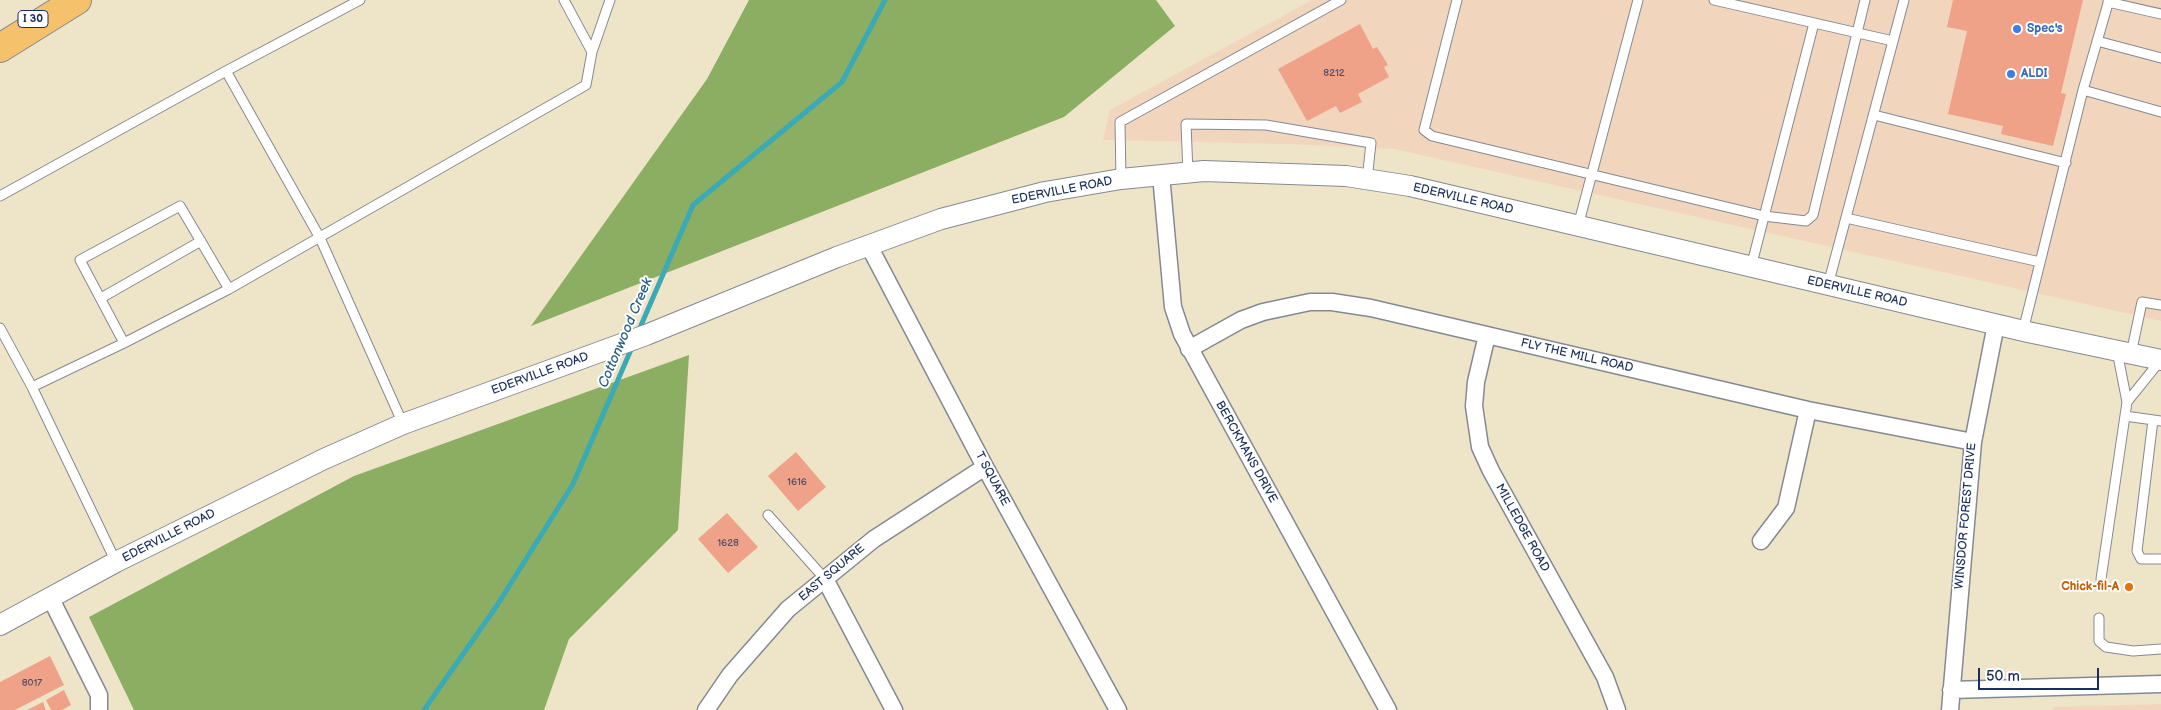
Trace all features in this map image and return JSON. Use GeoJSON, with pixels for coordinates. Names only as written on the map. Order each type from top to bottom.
{"type":"FeatureCollection","features":[{"type":"Feature","properties":{"kind":"highway","name":"I 30"},"geometry":{"type":"LineString","coordinates":[[0,37],[67,0]]}},
{"type":"Feature","properties":{"kind":"highway"},"geometry":{"type":"LineString","coordinates":[[0,48],[77,0]]}},
{"type":"Feature","properties":{"kind":"street","name":"EDERVILLE ROAD"},"geometry":{"type":"LineString","coordinates":[[0,625],[116,562],[324,459],[403,424],[732,301],[941,219],[1045,192],[1121,179],[1188,172],[1302,174],[1410,186],[2023,331],[2160,360]]}},
{"type":"Feature","properties":{"kind":"street","name":"BERCKMANS DRIVE"},"geometry":{"type":"LineString","coordinates":[[1161,175],[1173,307],[1189,349],[1388,710]]}},
{"type":"Feature","properties":{"kind":"street","name":"T SQUARE"},"geometry":{"type":"LineString","coordinates":[[869,246],[1114,709]]}},
{"type":"Feature","properties":{"kind":"street","name":"FLY THE MILL ROAD"},"geometry":{"type":"LineString","coordinates":[[1189,349],[1241,320],[1263,312],[1310,302],[1332,302],[1364,307],[1808,410],[1973,442]]}},
{"type":"Feature","properties":{"kind":"street","name":"WINSDOR FOREST DRIVE"},"geometry":{"type":"LineString","coordinates":[[1950,710],[1973,442],[1996,324]]}},
{"type":"Feature","properties":{"kind":"street","name":"MILLEDGE ROAD"},"geometry":{"type":"LineString","coordinates":[[1487,335],[1475,390],[1474,406],[1480,447],[1491,471],[1605,677],[1617,710]]}},
{"type":"Feature","properties":{"kind":"street"},"geometry":{"type":"LineString","coordinates":[[1761,541],[1786,508],[1808,410]]}},
{"type":"Feature","properties":{"kind":"street","name":"EAST SQUARE"},"geometry":{"type":"LineString","coordinates":[[706,710],[730,675],[788,609],[874,539],[985,467]]}},
{"type":"Feature","properties":{"kind":"street"},"geometry":{"type":"LineString","coordinates":[[825,579],[894,710]]}},
{"type":"Feature","properties":{"kind":"street"},"geometry":{"type":"LineString","coordinates":[[51,599],[99,695],[99,710]]}},
{"type":"Feature","properties":{"kind":"street"},"geometry":{"type":"LineString","coordinates":[[1951,690],[2161,684]]}},
{"type":"Feature","properties":{"kind":"lane"},"geometry":{"type":"LineString","coordinates":[[0,196],[226,71],[360,0]]}},
{"type":"Feature","properties":{"kind":"lane"},"geometry":{"type":"LineString","coordinates":[[564,0],[592,52]]}},
{"type":"Feature","properties":{"kind":"lane"},"geometry":{"type":"LineString","coordinates":[[32,387],[124,343],[229,289],[586,85],[592,52],[610,0]]}},
{"type":"Feature","properties":{"kind":"lane"},"geometry":{"type":"LineString","coordinates":[[1121,179],[1120,122],[1341,0]]}},
{"type":"Feature","properties":{"kind":"lane"},"geometry":{"type":"LineString","coordinates":[[1458,0],[1424,130],[1432,136],[1592,173],[1764,216],[1806,221],[1813,215],[1865,0]]}},
{"type":"Feature","properties":{"kind":"lane"},"geometry":{"type":"LineString","coordinates":[[1578,226],[1638,0]]}},
{"type":"Feature","properties":{"kind":"lane"},"geometry":{"type":"LineString","coordinates":[[1714,0],[1893,41]]}},
{"type":"Feature","properties":{"kind":"lane"},"geometry":{"type":"LineString","coordinates":[[1828,285],[1904,0]]}},
{"type":"Feature","properties":{"kind":"lane"},"geometry":{"type":"LineString","coordinates":[[2023,331],[2108,1],[2161,14]]}},
{"type":"Feature","properties":{"kind":"lane"},"geometry":{"type":"LineString","coordinates":[[1751,267],[1814,23]]}},
{"type":"Feature","properties":{"kind":"lane"},"geometry":{"type":"LineString","coordinates":[[2097,41],[2161,58]]}},
{"type":"Feature","properties":{"kind":"lane"},"geometry":{"type":"LineString","coordinates":[[226,71],[320,238],[403,424]]}},
{"type":"Feature","properties":{"kind":"lane"},"geometry":{"type":"LineString","coordinates":[[2084,90],[2161,112]]}},
{"type":"Feature","properties":{"kind":"lane"},"geometry":{"type":"LineString","coordinates":[[1874,114],[2066,163]]}},
{"type":"Feature","properties":{"kind":"lane"},"geometry":{"type":"LineString","coordinates":[[1188,172],[1186,124],[1266,125],[1371,143],[1367,180]]}},
{"type":"Feature","properties":{"kind":"lane"},"geometry":{"type":"LineString","coordinates":[[124,343],[80,260],[180,206],[229,289]]}},
{"type":"Feature","properties":{"kind":"lane"},"geometry":{"type":"LineString","coordinates":[[1846,218],[2040,262]]}},
{"type":"Feature","properties":{"kind":"lane"},"geometry":{"type":"LineString","coordinates":[[101,298],[201,241]]}},
{"type":"Feature","properties":{"kind":"lane"},"geometry":{"type":"LineString","coordinates":[[2101,579],[2127,402],[2124,352],[2142,302],[2161,305]]}},
{"type":"Feature","properties":{"kind":"lane"},"geometry":{"type":"LineString","coordinates":[[0,328],[32,387],[116,562]]}},
{"type":"Feature","properties":{"kind":"lane"},"geometry":{"type":"LineString","coordinates":[[2127,402],[2160,360]]}},
{"type":"Feature","properties":{"kind":"lane"},"geometry":{"type":"LineString","coordinates":[[2125,416],[2157,421],[2137,551],[2141,559],[2161,559]]}},
{"type":"Feature","properties":{"kind":"lane"},"geometry":{"type":"LineString","coordinates":[[768,515],[825,579]]}},
{"type":"Feature","properties":{"kind":"lane"},"geometry":{"type":"LineString","coordinates":[[2099,618],[2099,641],[2106,647],[2133,651],[2161,649]]}},
{"type":"Feature","properties":{"kind":"shaded area"},"geometry":{"type":"Polygon","coordinates":[[[1312,0],[2161,0],[2161,321],[1394,149],[1288,144],[1103,140],[1110,110],[1312,0]]]}},
{"type":"Feature","properties":{"kind":"shaded area"},"geometry":{"type":"Polygon","coordinates":[[[2161,704],[2161,710],[2053,710],[2053,707],[2161,704]]]}},
{"type":"Feature","properties":{"kind":"green space"},"geometry":{"type":"Polygon","coordinates":[[[749,0],[1156,0],[1175,26],[1064,117],[531,326],[707,79],[749,0]]]}},
{"type":"Feature","properties":{"kind":"green space"},"geometry":{"type":"Polygon","coordinates":[[[689,355],[678,530],[569,639],[544,710],[134,710],[89,617],[354,476],[689,355]]]}},
{"type":"Feature","properties":{"kind":"building","name":"ALDI"},"geometry":{"type":"Polygon","coordinates":[[[1953,0],[2083,0],[2061,93],[2066,94],[2053,146],[2001,134],[2003,126],[1948,114],[1967,31],[1947,27],[1953,0]]]}},
{"type":"Feature","properties":{"kind":"building"},"geometry":{"type":"Polygon","coordinates":[[[1360,24],[1373,49],[1377,47],[1388,65],[1384,67],[1389,77],[1358,94],[1362,102],[1340,113],[1336,106],[1307,121],[1278,69],[1360,24]]]}},
{"type":"Feature","properties":{"kind":"building"},"geometry":{"type":"Polygon","coordinates":[[[796,452],[826,487],[798,511],[768,476],[796,452]]]}},
{"type":"Feature","properties":{"kind":"building"},"geometry":{"type":"Polygon","coordinates":[[[727,513],[758,547],[728,573],[698,539],[727,513]]]}},
{"type":"Feature","properties":{"kind":"building"},"geometry":{"type":"Polygon","coordinates":[[[50,656],[64,685],[15,710],[0,710],[0,682],[50,656]]]}},
{"type":"Feature","properties":{"kind":"building"},"geometry":{"type":"Polygon","coordinates":[[[64,690],[71,705],[62,710],[51,710],[46,700],[64,690]]]}},
{"type":"Feature","properties":{"kind":"building"},"geometry":{"type":"Polygon","coordinates":[[[43,702],[46,710],[27,710],[43,702]]]}},
{"type":"Feature","properties":{"kind":"waterway","name":"Cottonwood Creek"},"geometry":{"type":"LineString","coordinates":[[639,330],[693,205],[842,82],[885,0]]}},
{"type":"Feature","properties":{"kind":"waterway","name":"Cottonwood Creek"},"geometry":{"type":"LineString","coordinates":[[424,710],[496,607],[573,484],[633,345]]}},
{"type":"Feature","properties":{"kind":"place","name":"Spec's"},"geometry":{"type":"Point","coordinates":[2017,29]}},
{"type":"Feature","properties":{"kind":"place","name":"ALDI"},"geometry":{"type":"Point","coordinates":[2011,74]}},
{"type":"Feature","properties":{"kind":"place","name":"Chick-fil-A"},"geometry":{"type":"Point","coordinates":[2129,587]}}]}
